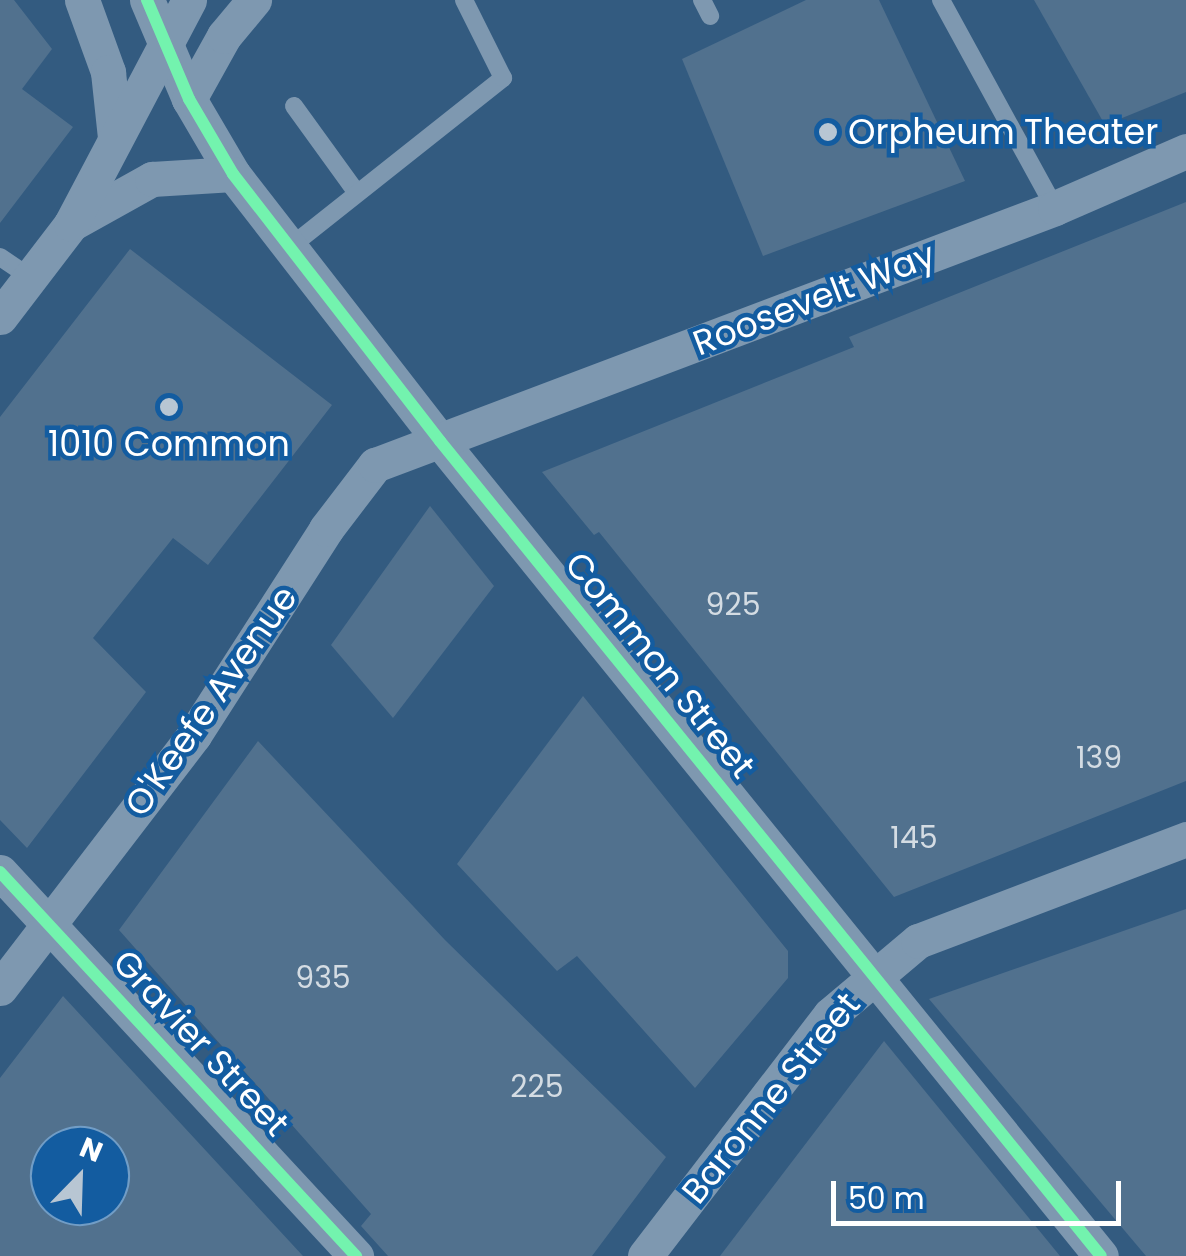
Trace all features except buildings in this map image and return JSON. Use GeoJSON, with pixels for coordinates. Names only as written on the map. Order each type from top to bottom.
{"type":"FeatureCollection","features":[{"type":"Feature","properties":{"kind":"street"},"geometry":{"type":"LineString","coordinates":[[82,0],[108,72],[115,137]]}},
{"type":"Feature","properties":{"kind":"street","name":"Common Street"},"geometry":{"type":"LineString","coordinates":[[147,0],[188,99],[233,174],[440,441],[1101,1256]]}},
{"type":"Feature","properties":{"kind":"street"},"geometry":{"type":"LineString","coordinates":[[0,317],[71,224],[163,44],[190,0]]}},
{"type":"Feature","properties":{"kind":"street"},"geometry":{"type":"LineString","coordinates":[[188,99],[224,36],[254,0]]}},
{"type":"Feature","properties":{"kind":"street","name":"Roosevelt Way"},"geometry":{"type":"LineString","coordinates":[[440,441],[1054,208],[1186,151]]}},
{"type":"Feature","properties":{"kind":"street"},"geometry":{"type":"LineString","coordinates":[[71,224],[152,179],[233,174]]}},
{"type":"Feature","properties":{"kind":"street","name":"O'Keefe Avenue"},"geometry":{"type":"LineString","coordinates":[[0,988],[194,736],[326,529],[375,465],[440,441]]}},
{"type":"Feature","properties":{"kind":"street","name":"Baronne Street"},"geometry":{"type":"LineString","coordinates":[[645,1256],[830,1015],[872,976],[918,941],[1186,839]]}},
{"type":"Feature","properties":{"kind":"street","name":"Gravier Street"},"geometry":{"type":"LineString","coordinates":[[0,872],[356,1256]]}},
{"type":"Feature","properties":{"kind":"lane"},"geometry":{"type":"LineString","coordinates":[[290,247],[503,78],[464,0]]}},
{"type":"Feature","properties":{"kind":"lane"},"geometry":{"type":"LineString","coordinates":[[941,0],[1054,208]]}},
{"type":"Feature","properties":{"kind":"lane"},"geometry":{"type":"LineString","coordinates":[[294,106],[358,193]]}},
{"type":"Feature","properties":{"kind":"lane"},"geometry":{"type":"LineString","coordinates":[[0,256],[30,278]]}},
{"type":"Feature","properties":{"kind":"cycle path"},"geometry":{"type":"LineString","coordinates":[[147,0],[189,99],[233,174],[440,441],[1101,1256]]}},
{"type":"Feature","properties":{"kind":"cycle path"},"geometry":{"type":"LineString","coordinates":[[0,872],[356,1256]]}},
{"type":"Feature","properties":{"kind":"place","name":"Orpheum Theater"},"geometry":{"type":"Point","coordinates":[828,132]}},
{"type":"Feature","properties":{"kind":"place","name":"1010 Common"},"geometry":{"type":"Point","coordinates":[169,407]}}]}
